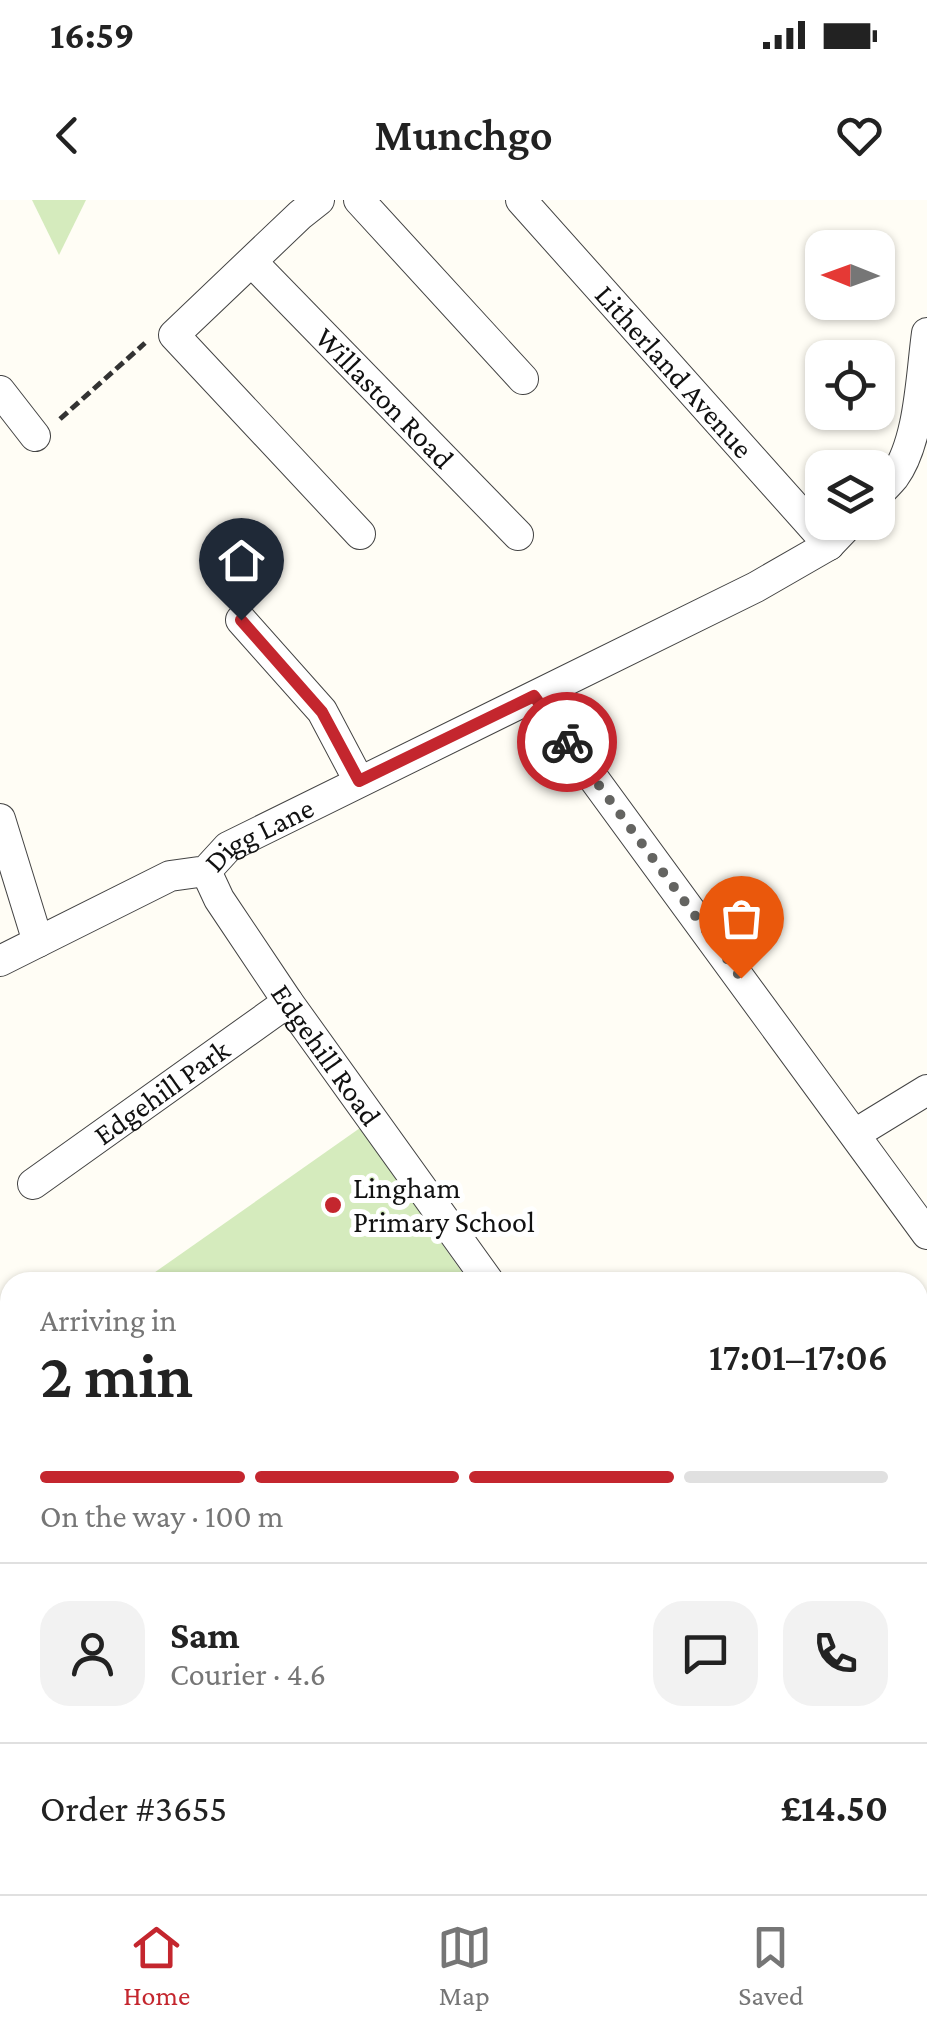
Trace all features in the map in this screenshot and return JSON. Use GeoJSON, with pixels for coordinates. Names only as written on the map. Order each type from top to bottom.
{"type":"FeatureCollection","features":[{"type":"Feature","properties":{"kind":"street"},"geometry":{"type":"LineString","coordinates":[[318,200],[252,262],[165,334],[360,534]]}},
{"type":"Feature","properties":{"kind":"street"},"geometry":{"type":"LineString","coordinates":[[360,200],[523,379]]}},
{"type":"Feature","properties":{"kind":"street","name":"Litherland Avenue"},"geometry":{"type":"LineString","coordinates":[[520,200],[829,545]]}},
{"type":"Feature","properties":{"kind":"street","name":"Willaston Road"},"geometry":{"type":"LineString","coordinates":[[252,262],[518,535]]}},
{"type":"Feature","properties":{"kind":"street"},"geometry":{"type":"LineString","coordinates":[[895,474],[914,429],[927,333]]}},
{"type":"Feature","properties":{"kind":"street"},"geometry":{"type":"LineString","coordinates":[[0,391],[35,436]]}},
{"type":"Feature","properties":{"kind":"street","name":"Digg Lane"},"geometry":{"type":"LineString","coordinates":[[0,961],[170,876],[206,870],[228,848],[756,587],[834,540]]}},
{"type":"Feature","properties":{"kind":"street"},"geometry":{"type":"LineString","coordinates":[[241,620],[322,712],[359,781]]}},
{"type":"Feature","properties":{"kind":"street"},"geometry":{"type":"LineString","coordinates":[[534,696],[927,1234]]}},
{"type":"Feature","properties":{"kind":"street"},"geometry":{"type":"LineString","coordinates":[[0,820],[38,942]]}},
{"type":"Feature","properties":{"kind":"street","name":"Edgehill Road"},"geometry":{"type":"LineString","coordinates":[[206,870],[219,899],[288,1002],[483,1272]]}},
{"type":"Feature","properties":{"kind":"street","name":"Edgehill Park"},"geometry":{"type":"LineString","coordinates":[[33,1184],[288,1002]]}},
{"type":"Feature","properties":{"kind":"street"},"geometry":{"type":"LineString","coordinates":[[856,1134],[927,1090]]}},
{"type":"Feature","properties":{"kind":"path"},"geometry":{"type":"LineString","coordinates":[[35,436],[165,334]]}},
{"type":"Feature","properties":{"kind":"green space"},"geometry":{"type":"Polygon","coordinates":[[[32,200],[86,200],[59,255],[32,200]]]}},
{"type":"Feature","properties":{"kind":"green space","name":"Lingham Primary School"},"geometry":{"type":"Polygon","coordinates":[[[360,1128],[462,1272],[155,1272],[360,1128]]]}},
{"type":"Feature","properties":{"kind":"way so far"},"geometry":{"type":"LineString","coordinates":[[567,742],[741,978]]}},
{"type":"Feature","properties":{"kind":"place","name":"Lingham Primary School"},"geometry":{"type":"Point","coordinates":[333,1205]}},
{"type":"Feature","properties":{"kind":"route"},"geometry":{"type":"LineString","coordinates":[[241,620],[322,712],[359,781],[534,696],[567,742]]}}]}
